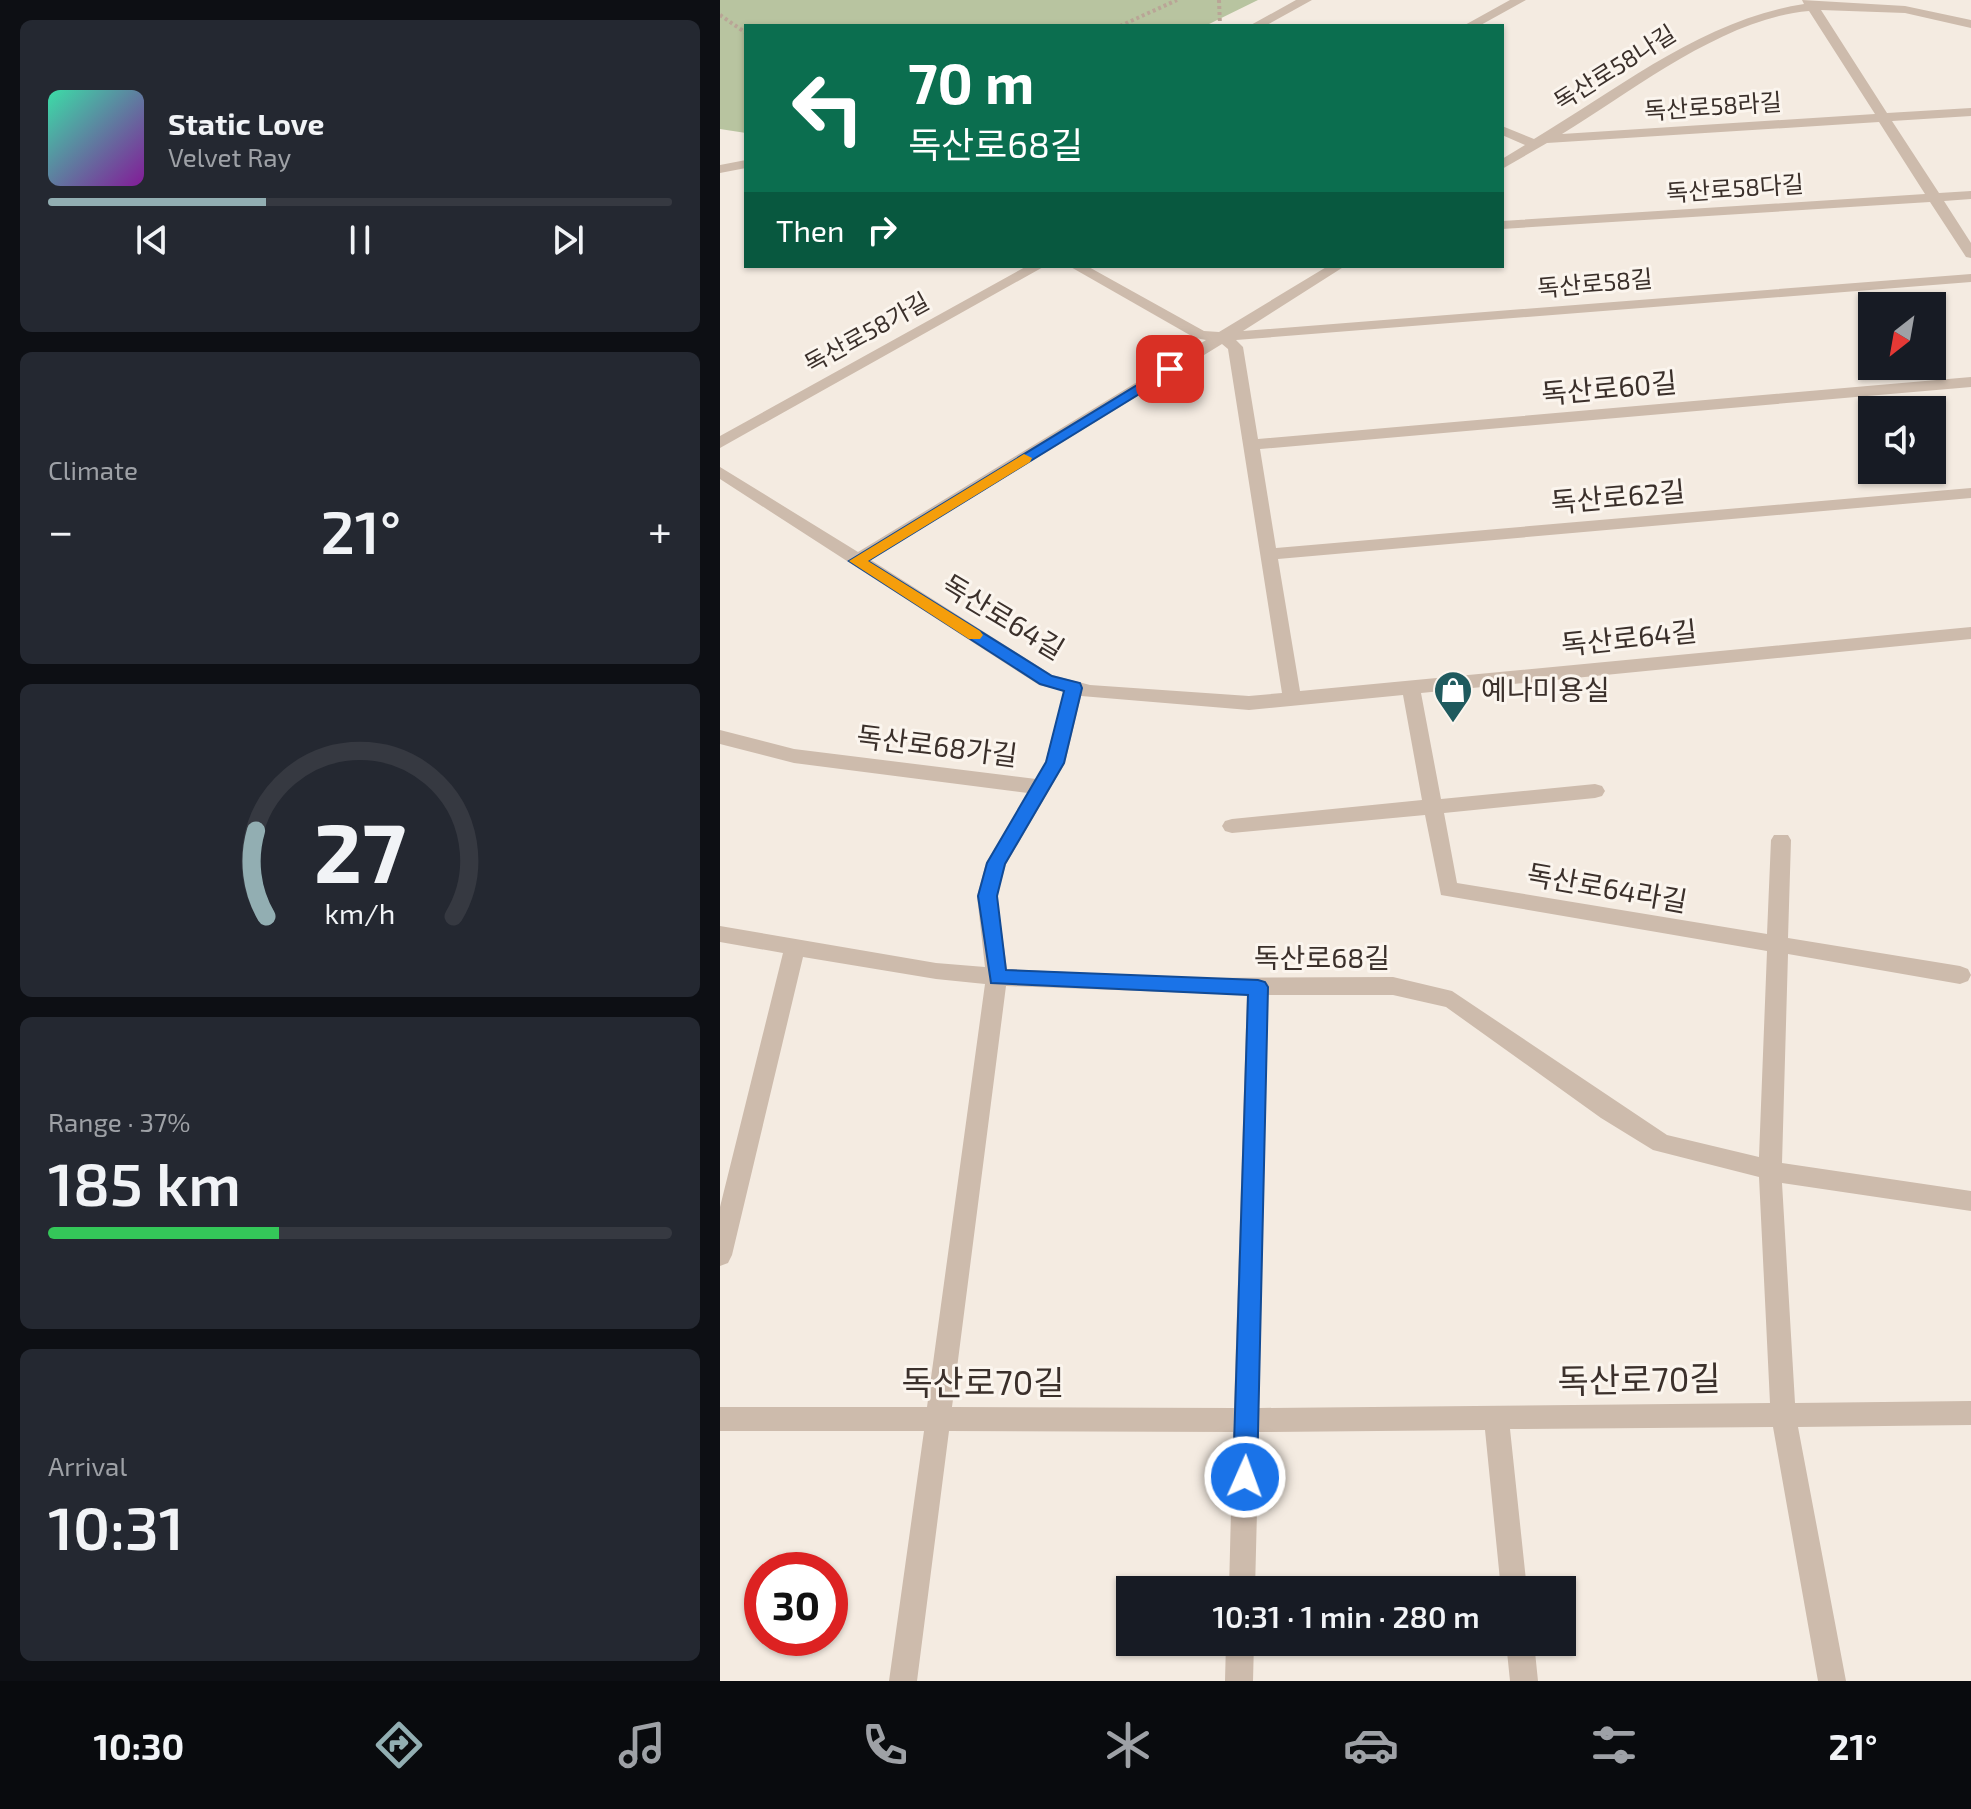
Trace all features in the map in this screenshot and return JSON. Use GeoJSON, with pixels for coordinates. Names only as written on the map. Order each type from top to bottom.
{"type":"FeatureCollection","features":[{"type":"Feature","properties":{"kind":"street"},"geometry":{"type":"LineString","coordinates":[[1265,24],[1306,0]]}},
{"type":"Feature","properties":{"kind":"street"},"geometry":{"type":"LineString","coordinates":[[1473,24],[1520,0]]}},
{"type":"Feature","properties":{"kind":"street"},"geometry":{"type":"LineString","coordinates":[[1810,3],[1971,254]]}},
{"type":"Feature","properties":{"kind":"street","name":"독산로58나길"},"geometry":{"type":"LineString","coordinates":[[1504,164],[1719,32],[1773,14],[1810,3],[1915,11],[1971,24]]}},
{"type":"Feature","properties":{"kind":"street","name":"독산로58라길"},"geometry":{"type":"LineString","coordinates":[[1539,142],[1971,112]]}},
{"type":"Feature","properties":{"kind":"street","name":"독산로58나길"},"geometry":{"type":"LineString","coordinates":[[1504,131],[1539,142]]}},
{"type":"Feature","properties":{"kind":"street"},"geometry":{"type":"LineString","coordinates":[[720,169],[744,164]]}},
{"type":"Feature","properties":{"kind":"street","name":"독산로58다길"},"geometry":{"type":"LineString","coordinates":[[1504,225],[1971,195]]}},
{"type":"Feature","properties":{"kind":"street","name":"독산로58가길"},"geometry":{"type":"LineString","coordinates":[[720,443],[1034,268]]}},
{"type":"Feature","properties":{"kind":"street"},"geometry":{"type":"LineString","coordinates":[[1080,268],[1200,335],[1222,337],[1235,347],[1292,699]]}},
{"type":"Feature","properties":{"kind":"street"},"geometry":{"type":"LineString","coordinates":[[857,561],[1335,268]]}},
{"type":"Feature","properties":{"kind":"street","name":"독산로58길"},"geometry":{"type":"LineString","coordinates":[[1222,337],[1971,278]]}},
{"type":"Feature","properties":{"kind":"street","name":"독산로60길"},"geometry":{"type":"LineString","coordinates":[[1251,445],[1971,382]]}},
{"type":"Feature","properties":{"kind":"street","name":"독산로64길"},"geometry":{"type":"LineString","coordinates":[[720,472],[1046,680],[1090,692],[1249,703],[1971,633]]}},
{"type":"Feature","properties":{"kind":"street","name":"독산로62길"},"geometry":{"type":"LineString","coordinates":[[1269,554],[1971,493]]}},
{"type":"Feature","properties":{"kind":"street","name":"독산로64라길"},"geometry":{"type":"LineString","coordinates":[[1411,687],[1448,889],[1960,975]]}},
{"type":"Feature","properties":{"kind":"street"},"geometry":{"type":"LineString","coordinates":[[1041,787],[1055,763],[1074,688]]}},
{"type":"Feature","properties":{"kind":"street","name":"독산로68가길"},"geometry":{"type":"LineString","coordinates":[[720,737],[794,756],[1041,787],[996,863],[987,896],[997,977],[903,1681]]}},
{"type":"Feature","properties":{"kind":"street"},"geometry":{"type":"LineString","coordinates":[[1232,826],[1595,791]]}},
{"type":"Feature","properties":{"kind":"street"},"geometry":{"type":"LineString","coordinates":[[1781,840],[1770,1170],[1783,1414],[1832,1681]]}},
{"type":"Feature","properties":{"kind":"street","name":"독산로68길"},"geometry":{"type":"LineString","coordinates":[[720,934],[936,971],[997,977],[1258,987],[1393,986],[1452,1000],[1609,1111],[1661,1143],[1770,1170],[1971,1201]]}},
{"type":"Feature","properties":{"kind":"street"},"geometry":{"type":"LineString","coordinates":[[720,1255],[795,947]]}},
{"type":"Feature","properties":{"kind":"street"},"geometry":{"type":"LineString","coordinates":[[1242,1576],[1258,987]]}},
{"type":"Feature","properties":{"kind":"street","name":"독산로70길"},"geometry":{"type":"LineString","coordinates":[[720,1419],[1246,1420],[1971,1413]]}},
{"type":"Feature","properties":{"kind":"street"},"geometry":{"type":"LineString","coordinates":[[1496,1417],[1513,1576]]}},
{"type":"Feature","properties":{"kind":"street"},"geometry":{"type":"LineString","coordinates":[[1239,1681],[1240,1656]]}},
{"type":"Feature","properties":{"kind":"street"},"geometry":{"type":"LineString","coordinates":[[1521,1656],[1524,1681]]}},
{"type":"Feature","properties":{"kind":"path"},"geometry":{"type":"LineString","coordinates":[[1124,24],[1177,0]]}},
{"type":"Feature","properties":{"kind":"path"},"geometry":{"type":"LineString","coordinates":[[1219,0],[1220,24]]}},
{"type":"Feature","properties":{"kind":"path"},"geometry":{"type":"LineString","coordinates":[[720,15],[744,32]]}},
{"type":"Feature","properties":{"kind":"green space"},"geometry":{"type":"Polygon","coordinates":[[[720,0],[1258,0],[1209,24],[744,24],[744,133],[720,129],[720,0]]]}},
{"type":"Feature","properties":{"kind":"slow traffic"},"geometry":{"type":"LineString","coordinates":[[974,635],[857,561],[1024,458]]}},
{"type":"Feature","properties":{"kind":"place","name":"예나미용실"},"geometry":{"type":"Point","coordinates":[1453,724]}},
{"type":"Feature","properties":{"kind":"route"},"geometry":{"type":"LineString","coordinates":[[1170,369],[857,561],[1046,680],[1074,688],[1055,763],[996,863],[987,896],[997,977],[1195,987],[1258,987],[1245,1477]]}}]}
